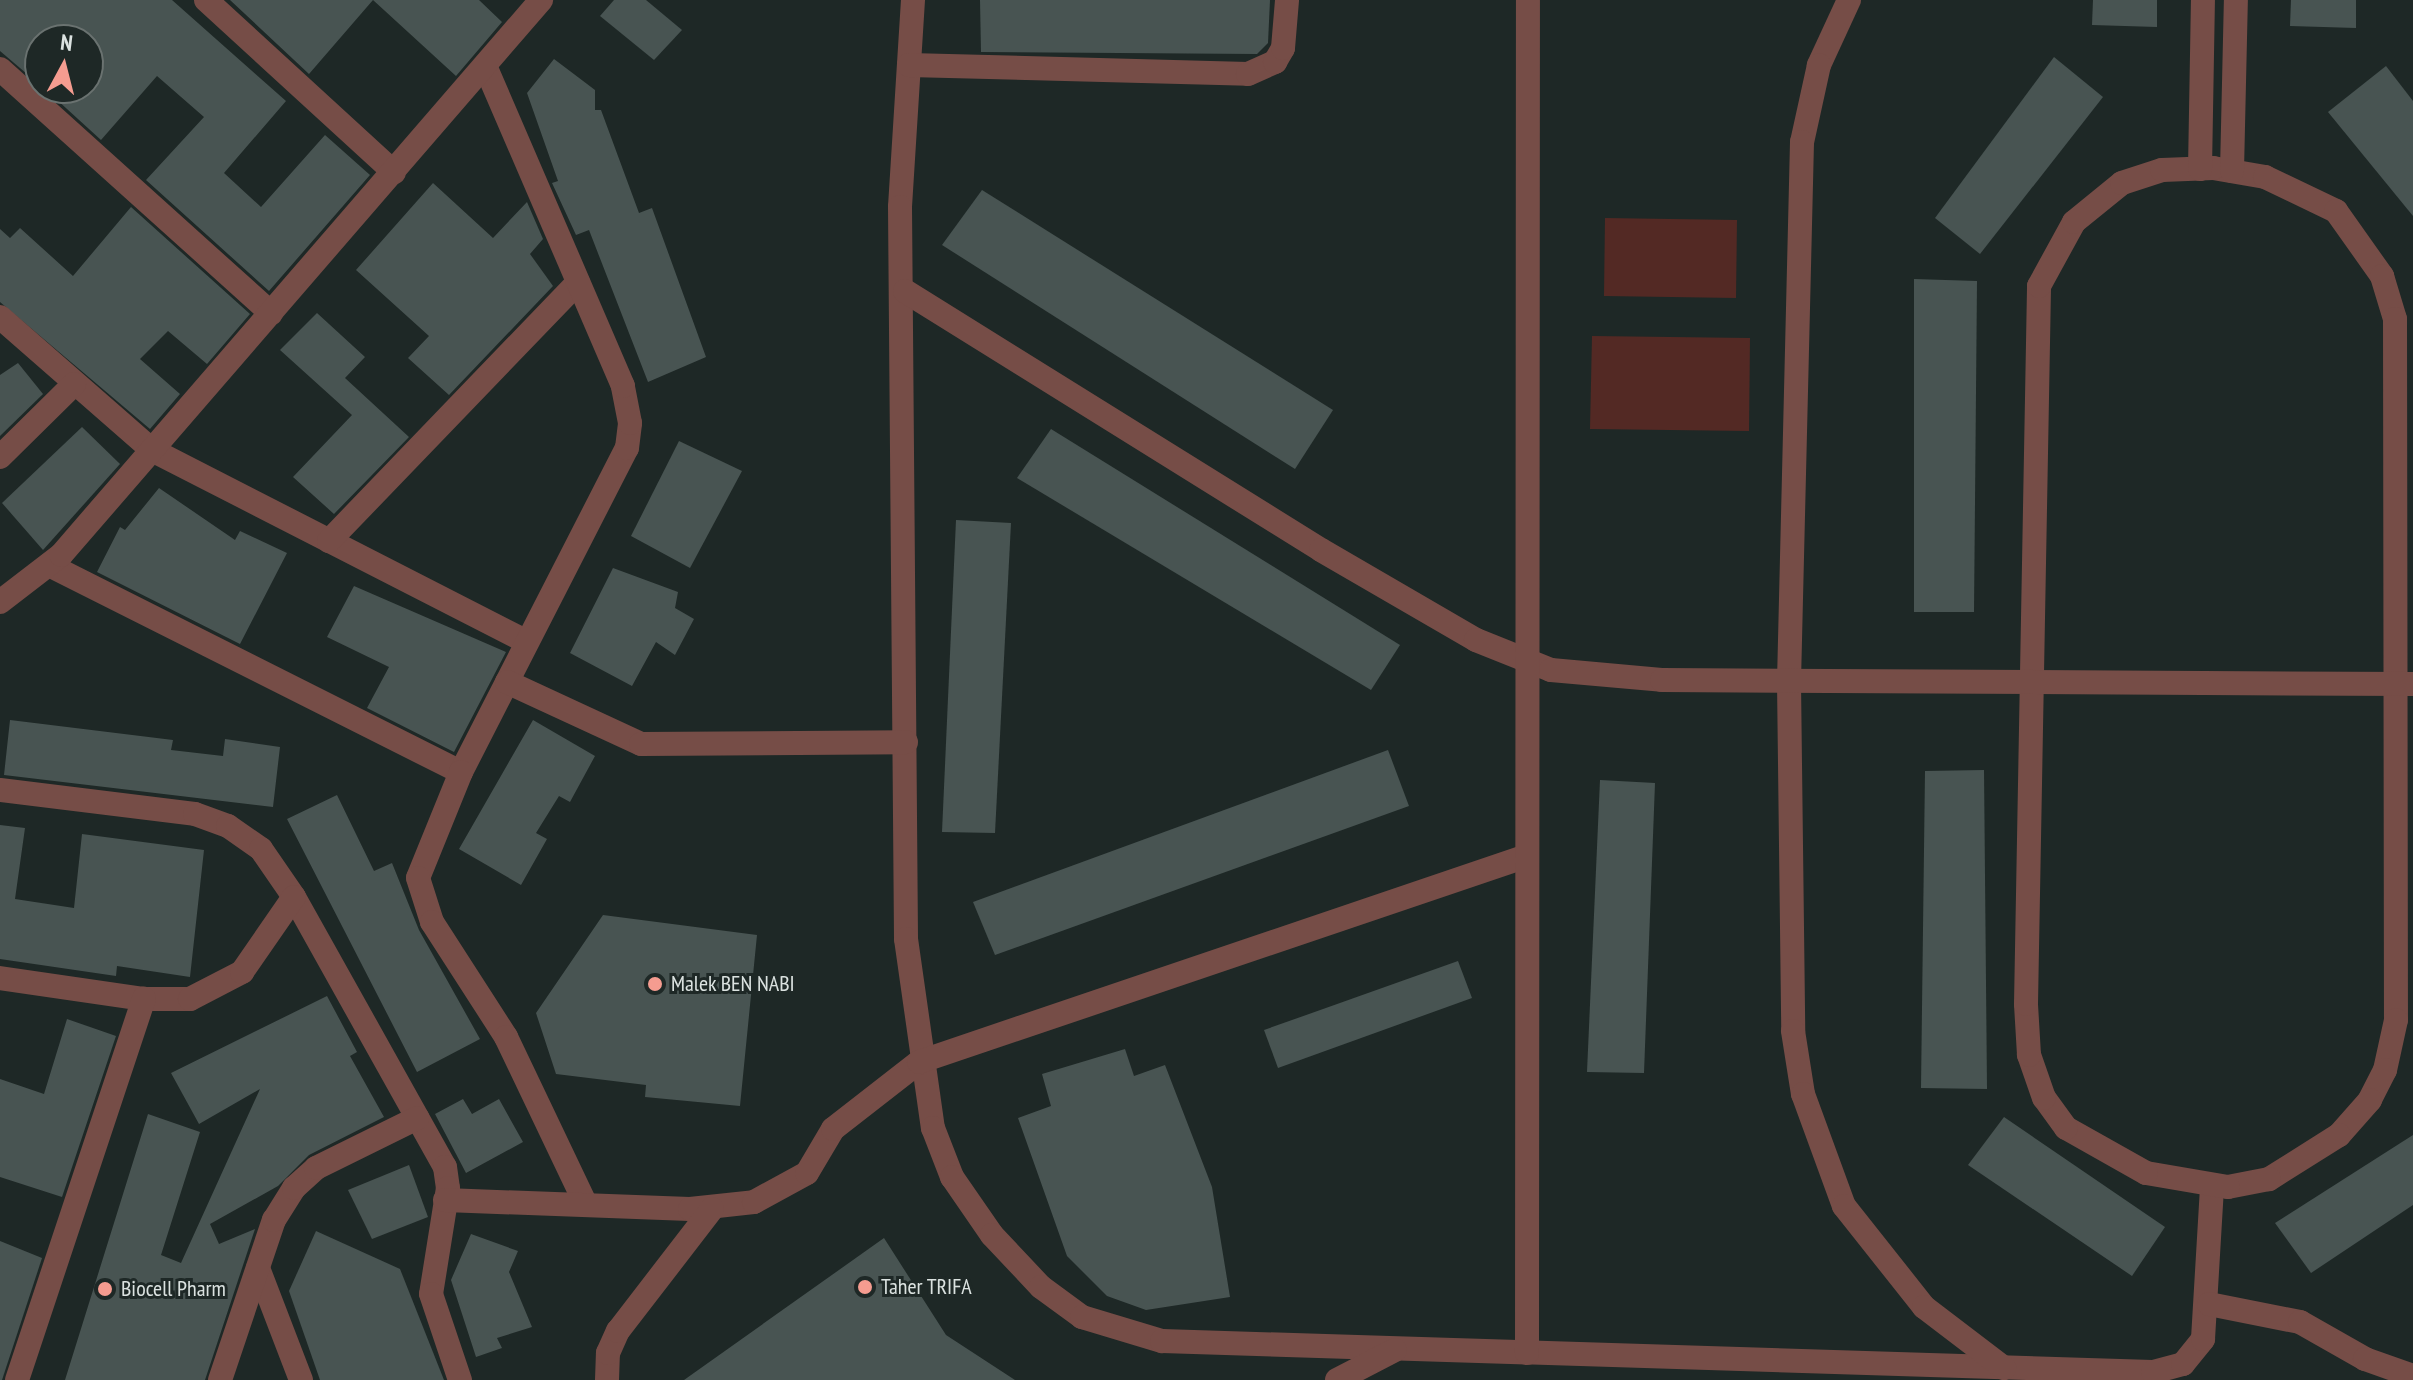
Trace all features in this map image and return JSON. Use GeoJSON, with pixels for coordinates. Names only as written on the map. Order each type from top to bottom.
{"type":"FeatureCollection","features":[{"type":"Feature","properties":{"kind":"street"},"geometry":{"type":"LineString","coordinates":[[206,0],[394,172]]}},
{"type":"Feature","properties":{"kind":"street"},"geometry":{"type":"LineString","coordinates":[[913,0],[900,207],[905,291],[906,939],[919,1062],[933,1128],[952,1177],[992,1235],[1041,1287],[1082,1317],[1162,1341],[2004,1368],[2170,1369],[2196,1352],[2209,1304],[2212,1186]]}},
{"type":"Feature","properties":{"kind":"street"},"geometry":{"type":"LineString","coordinates":[[909,65],[1248,74],[1275,62],[1283,48],[1287,0]]}},
{"type":"Feature","properties":{"kind":"street"},"geometry":{"type":"LineString","coordinates":[[1527,1353],[1524,857],[1529,663],[1528,0]]}},
{"type":"Feature","properties":{"kind":"street"},"geometry":{"type":"LineString","coordinates":[[1849,0],[1819,65],[1802,142],[1789,682],[1793,1031],[1819,1151],[1844,1206],[1877,1253],[1924,1307],[2004,1368]]}},
{"type":"Feature","properties":{"kind":"street"},"geometry":{"type":"LineString","coordinates":[[2200,169],[2203,0]]}},
{"type":"Feature","properties":{"kind":"street"},"geometry":{"type":"LineString","coordinates":[[2232,171],[2236,0]]}},
{"type":"Feature","properties":{"kind":"street"},"geometry":{"type":"LineString","coordinates":[[0,602],[49,565],[152,450],[485,66],[528,5]]}},
{"type":"Feature","properties":{"kind":"street"},"geometry":{"type":"LineString","coordinates":[[485,66],[623,386],[627,448],[461,772],[418,878],[432,922],[506,1037],[586,1205]]}},
{"type":"Feature","properties":{"kind":"street"},"geometry":{"type":"LineString","coordinates":[[0,69],[271,313]]}},
{"type":"Feature","properties":{"kind":"street"},"geometry":{"type":"LineString","coordinates":[[2162,170],[2232,171],[2300,190],[2336,211],[2382,276],[2395,319],[2406,684],[2396,1020],[2385,1070],[2370,1100],[2339,1135],[2304,1160],[2269,1179],[2212,1186],[2180,1184],[2110,1158],[2066,1128],[2044,1098],[2029,1055],[2026,1004],[2035,682],[2034,321],[2039,286],[2051,256],[2095,202],[2122,183],[2162,170]]}},
{"type":"Feature","properties":{"kind":"street"},"geometry":{"type":"LineString","coordinates":[[329,541],[578,282]]}},
{"type":"Feature","properties":{"kind":"street"},"geometry":{"type":"LineString","coordinates":[[905,291],[1321,550],[1476,640],[1529,663],[1605,678],[1789,682],[2406,684]]}},
{"type":"Feature","properties":{"kind":"street"},"geometry":{"type":"LineString","coordinates":[[0,317],[152,450],[527,642]]}},
{"type":"Feature","properties":{"kind":"street"},"geometry":{"type":"LineString","coordinates":[[0,457],[74,384]]}},
{"type":"Feature","properties":{"kind":"street"},"geometry":{"type":"LineString","coordinates":[[49,565],[461,772]]}},
{"type":"Feature","properties":{"kind":"street"},"geometry":{"type":"LineString","coordinates":[[507,682],[641,744],[906,742]]}},
{"type":"Feature","properties":{"kind":"street"},"geometry":{"type":"LineString","coordinates":[[0,790],[195,814],[228,826],[261,849],[294,897],[445,1167],[445,1200],[431,1294],[460,1380]]}},
{"type":"Feature","properties":{"kind":"street"},"geometry":{"type":"LineString","coordinates":[[445,1200],[712,1209],[754,1202],[797,1180],[833,1129],[919,1062],[1524,857]]}},
{"type":"Feature","properties":{"kind":"street"},"geometry":{"type":"LineString","coordinates":[[0,978],[144,999],[190,999],[230,980],[266,944],[294,897]]}},
{"type":"Feature","properties":{"kind":"street"},"geometry":{"type":"LineString","coordinates":[[25,1373],[144,999]]}},
{"type":"Feature","properties":{"kind":"street"},"geometry":{"type":"LineString","coordinates":[[220,1380],[274,1220],[294,1188],[316,1168],[417,1118]]}},
{"type":"Feature","properties":{"kind":"street"},"geometry":{"type":"LineString","coordinates":[[607,1380],[608,1353],[618,1331],[712,1209]]}},
{"type":"Feature","properties":{"kind":"street"},"geometry":{"type":"LineString","coordinates":[[258,1268],[301,1380]]}},
{"type":"Feature","properties":{"kind":"street"},"geometry":{"type":"LineString","coordinates":[[2209,1304],[2300,1322],[2365,1359],[2413,1376]]}},
{"type":"Feature","properties":{"kind":"street"},"geometry":{"type":"LineString","coordinates":[[1337,1380],[1397,1349]]}},
{"type":"Feature","properties":{"kind":"shaded area"},"geometry":{"type":"Polygon","coordinates":[[[1605,218],[1737,220],[1736,298],[1604,296],[1605,218]]]}},
{"type":"Feature","properties":{"kind":"shaded area"},"geometry":{"type":"Polygon","coordinates":[[[1592,336],[1750,338],[1749,431],[1590,429],[1592,336]]]}},
{"type":"Feature","properties":{"kind":"building"},"geometry":{"type":"Polygon","coordinates":[[[0,0],[172,0],[286,101],[224,173],[261,207],[325,135],[370,175],[269,291],[146,180],[204,117],[157,76],[101,140],[62,104],[104,104],[104,24],[24,24],[24,71],[0,51],[0,0]]]}},
{"type":"Feature","properties":{"kind":"building"},"geometry":{"type":"Polygon","coordinates":[[[230,0],[373,0],[309,74],[230,0]]]}},
{"type":"Feature","properties":{"kind":"building"},"geometry":{"type":"Polygon","coordinates":[[[373,0],[479,0],[502,22],[456,76],[373,0]]]}},
{"type":"Feature","properties":{"kind":"building"},"geometry":{"type":"Polygon","coordinates":[[[614,0],[646,0],[682,30],[654,60],[600,16],[614,0]]]}},
{"type":"Feature","properties":{"kind":"building"},"geometry":{"type":"Polygon","coordinates":[[[980,0],[1270,0],[1268,43],[1257,54],[981,52],[980,0]]]}},
{"type":"Feature","properties":{"kind":"building"},"geometry":{"type":"Polygon","coordinates":[[[2093,0],[2157,0],[2157,27],[2092,25],[2093,0]]]}},
{"type":"Feature","properties":{"kind":"building"},"geometry":{"type":"Polygon","coordinates":[[[2291,0],[2356,0],[2356,28],[2290,26],[2291,0]]]}},
{"type":"Feature","properties":{"kind":"building"},"geometry":{"type":"Polygon","coordinates":[[[2054,57],[2103,97],[1980,254],[1935,218],[2054,57]]]}},
{"type":"Feature","properties":{"kind":"building"},"geometry":{"type":"Polygon","coordinates":[[[554,59],[595,90],[595,110],[601,110],[639,213],[652,208],[706,357],[648,382],[589,230],[576,235],[552,183],[558,181],[527,93],[554,59]]]}},
{"type":"Feature","properties":{"kind":"building"},"geometry":{"type":"Polygon","coordinates":[[[2386,66],[2413,101],[2413,216],[2328,112],[2386,66]]]}},
{"type":"Feature","properties":{"kind":"building"},"geometry":{"type":"Polygon","coordinates":[[[433,183],[493,238],[527,202],[543,239],[530,254],[553,286],[449,395],[408,358],[429,336],[356,270],[433,183]]]}},
{"type":"Feature","properties":{"kind":"building"},"geometry":{"type":"Polygon","coordinates":[[[982,190],[1333,410],[1295,469],[942,245],[982,190]]]}},
{"type":"Feature","properties":{"kind":"building"},"geometry":{"type":"Polygon","coordinates":[[[131,207],[250,314],[207,364],[168,331],[140,359],[180,394],[150,429],[0,302],[0,229],[10,238],[20,228],[73,276],[131,207]]]}},
{"type":"Feature","properties":{"kind":"building"},"geometry":{"type":"Polygon","coordinates":[[[1914,279],[1977,281],[1974,612],[1914,612],[1914,279]]]}},
{"type":"Feature","properties":{"kind":"building"},"geometry":{"type":"Polygon","coordinates":[[[317,313],[365,357],[345,378],[409,437],[334,514],[293,477],[352,415],[280,350],[317,313]]]}},
{"type":"Feature","properties":{"kind":"building"},"geometry":{"type":"Polygon","coordinates":[[[18,363],[43,394],[0,436],[0,375],[18,363]]]}},
{"type":"Feature","properties":{"kind":"building"},"geometry":{"type":"Polygon","coordinates":[[[82,427],[120,464],[43,550],[2,503],[82,427]]]}},
{"type":"Feature","properties":{"kind":"building"},"geometry":{"type":"Polygon","coordinates":[[[1051,429],[1400,645],[1371,690],[1017,478],[1051,429]]]}},
{"type":"Feature","properties":{"kind":"building"},"geometry":{"type":"Polygon","coordinates":[[[679,441],[742,471],[690,568],[631,536],[679,441]]]}},
{"type":"Feature","properties":{"kind":"building"},"geometry":{"type":"Polygon","coordinates":[[[159,488],[235,540],[240,531],[287,553],[240,644],[97,572],[120,527],[125,530],[159,488]]]}},
{"type":"Feature","properties":{"kind":"building"},"geometry":{"type":"Polygon","coordinates":[[[956,520],[1011,523],[995,833],[942,832],[956,520]]]}},
{"type":"Feature","properties":{"kind":"building"},"geometry":{"type":"Polygon","coordinates":[[[613,568],[678,592],[675,608],[694,619],[675,655],[656,642],[632,686],[570,653],[613,568]]]}},
{"type":"Feature","properties":{"kind":"building"},"geometry":{"type":"Polygon","coordinates":[[[354,586],[506,652],[454,752],[367,708],[389,667],[327,637],[354,586]]]}},
{"type":"Feature","properties":{"kind":"building"},"geometry":{"type":"Polygon","coordinates":[[[10,720],[173,740],[171,750],[223,756],[225,739],[280,747],[273,807],[4,775],[10,720]]]}},
{"type":"Feature","properties":{"kind":"building"},"geometry":{"type":"Polygon","coordinates":[[[533,720],[595,756],[570,802],[559,796],[536,833],[547,839],[521,885],[459,849],[533,720]]]}},
{"type":"Feature","properties":{"kind":"building"},"geometry":{"type":"Polygon","coordinates":[[[1388,750],[1409,806],[995,955],[973,902],[1388,750]]]}},
{"type":"Feature","properties":{"kind":"building"},"geometry":{"type":"Polygon","coordinates":[[[1984,770],[1987,1089],[1921,1088],[1925,771],[1984,770]]]}},
{"type":"Feature","properties":{"kind":"building"},"geometry":{"type":"Polygon","coordinates":[[[1600,780],[1655,783],[1644,1073],[1587,1072],[1600,780]]]}},
{"type":"Feature","properties":{"kind":"building"},"geometry":{"type":"Polygon","coordinates":[[[337,795],[374,871],[392,863],[419,930],[480,1039],[417,1072],[287,819],[337,795]]]}},
{"type":"Feature","properties":{"kind":"building"},"geometry":{"type":"Polygon","coordinates":[[[0,825],[25,828],[15,899],[74,908],[82,834],[204,850],[190,977],[117,966],[116,976],[0,959],[0,825]]]}},
{"type":"Feature","properties":{"kind":"building","name":"Malek BEN NABI"},"geometry":{"type":"Polygon","coordinates":[[[603,915],[757,935],[740,1106],[645,1097],[646,1085],[556,1074],[536,1013],[603,915]]]}},
{"type":"Feature","properties":{"kind":"building"},"geometry":{"type":"Polygon","coordinates":[[[1458,961],[1472,998],[1278,1068],[1264,1030],[1458,961]]]}},
{"type":"Feature","properties":{"kind":"building"},"geometry":{"type":"Polygon","coordinates":[[[327,996],[357,1052],[350,1056],[384,1117],[309,1155],[278,1186],[210,1224],[219,1244],[255,1229],[205,1380],[65,1380],[148,1114],[200,1132],[161,1255],[181,1263],[260,1089],[199,1124],[171,1073],[327,996]]]}},
{"type":"Feature","properties":{"kind":"building"},"geometry":{"type":"Polygon","coordinates":[[[67,1019],[116,1036],[62,1197],[0,1177],[0,1079],[44,1094],[67,1019]]]}},
{"type":"Feature","properties":{"kind":"building"},"geometry":{"type":"Polygon","coordinates":[[[1125,1049],[1134,1076],[1165,1065],[1212,1187],[1230,1297],[1146,1310],[1107,1296],[1067,1256],[1018,1118],[1051,1106],[1042,1074],[1125,1049]]]}},
{"type":"Feature","properties":{"kind":"building"},"geometry":{"type":"Polygon","coordinates":[[[463,1099],[472,1114],[499,1099],[523,1142],[466,1173],[435,1114],[463,1099]]]}},
{"type":"Feature","properties":{"kind":"building"},"geometry":{"type":"Polygon","coordinates":[[[2004,1117],[2165,1227],[2132,1276],[1968,1165],[2004,1117]]]}},
{"type":"Feature","properties":{"kind":"building"},"geometry":{"type":"Polygon","coordinates":[[[2413,1135],[2413,1205],[2311,1273],[2275,1223],[2413,1135]]]}},
{"type":"Feature","properties":{"kind":"building"},"geometry":{"type":"Polygon","coordinates":[[[409,1165],[428,1217],[372,1239],[348,1190],[409,1165]]]}},
{"type":"Feature","properties":{"kind":"building"},"geometry":{"type":"Polygon","coordinates":[[[316,1231],[400,1269],[444,1380],[320,1380],[289,1291],[316,1231]]]}},
{"type":"Feature","properties":{"kind":"building"},"geometry":{"type":"Polygon","coordinates":[[[471,1234],[518,1251],[509,1272],[532,1327],[497,1338],[502,1348],[476,1357],[451,1280],[471,1234]]]}},
{"type":"Feature","properties":{"kind":"building","name":"Taher TRIFA"},"geometry":{"type":"Polygon","coordinates":[[[884,1238],[946,1335],[1015,1380],[684,1380],[884,1238]]]}},
{"type":"Feature","properties":{"kind":"building"},"geometry":{"type":"Polygon","coordinates":[[[0,1241],[42,1258],[2,1380],[0,1380],[0,1241]]]}},
{"type":"Feature","properties":{"kind":"place","name":"Malek BEN NABI"},"geometry":{"type":"Point","coordinates":[655,984]}},
{"type":"Feature","properties":{"kind":"place","name":"Taher TRIFA"},"geometry":{"type":"Point","coordinates":[865,1287]}},
{"type":"Feature","properties":{"kind":"place","name":"Biocell Pharm"},"geometry":{"type":"Point","coordinates":[105,1289]}}]}
